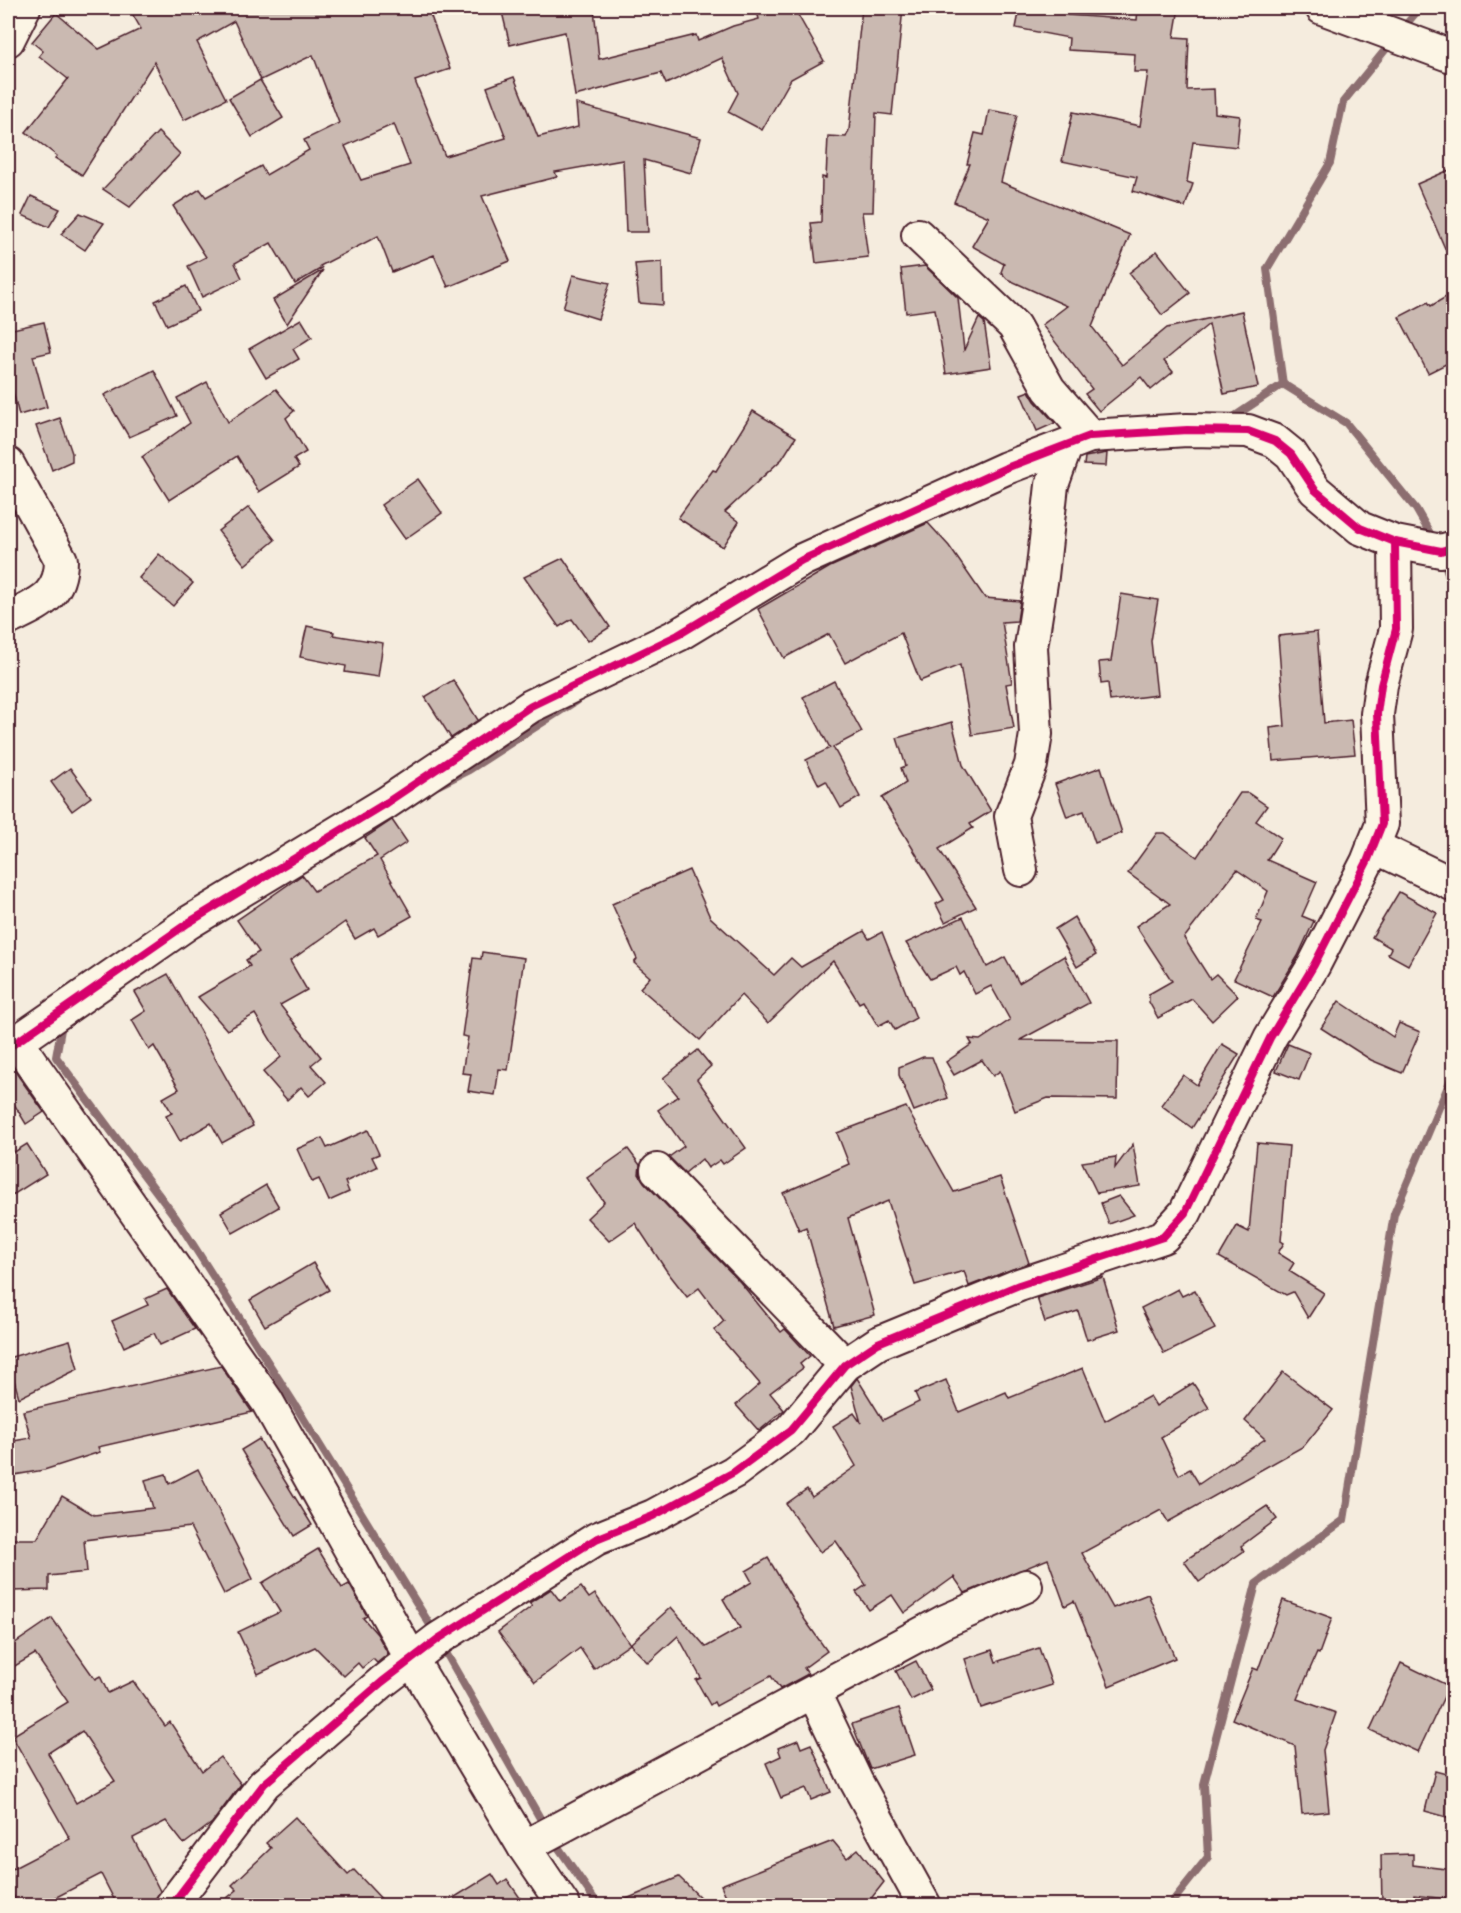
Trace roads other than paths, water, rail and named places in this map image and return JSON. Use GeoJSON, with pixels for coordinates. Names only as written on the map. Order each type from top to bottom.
{"type":"FeatureCollection","features":[{"type":"Feature","properties":{"kind":"street"},"geometry":{"type":"LineString","coordinates":[[8,40],[24,8]]}},
{"type":"Feature","properties":{"kind":"street"},"geometry":{"type":"LineString","coordinates":[[1322,8],[1454,57]]}},
{"type":"Feature","properties":{"kind":"street"},"geometry":{"type":"LineString","coordinates":[[918,235],[1014,326],[1078,441]]}},
{"type":"Feature","properties":{"kind":"street"},"geometry":{"type":"LineString","coordinates":[[564,1905],[524,1847],[411,1658],[267,1401],[12,1045],[188,923],[386,803],[531,706],[678,635],[802,560],[1006,468],[1078,441],[1187,430],[1248,431],[1275,441],[1291,454],[1315,490],[1359,528],[1395,542],[1441,551],[1454,547]]}},
{"type":"Feature","properties":{"kind":"street"},"geometry":{"type":"LineString","coordinates":[[1021,870],[1011,816],[1031,765],[1036,734],[1030,647],[1042,576],[1052,485],[1078,441]]}},
{"type":"Feature","properties":{"kind":"street"},"geometry":{"type":"LineString","coordinates":[[8,464],[61,560],[61,577],[49,598],[8,620]]}},
{"type":"Feature","properties":{"kind":"street"},"geometry":{"type":"LineString","coordinates":[[171,1905],[264,1784],[411,1658],[596,1539],[653,1516],[734,1472],[791,1430],[845,1365],[878,1343],[1019,1285],[1163,1237],[1185,1213],[1270,1038],[1314,965],[1382,824],[1377,714],[1381,685],[1396,628],[1395,542]]}},
{"type":"Feature","properties":{"kind":"street"},"geometry":{"type":"LineString","coordinates":[[1373,846],[1454,885]]}},
{"type":"Feature","properties":{"kind":"street"},"geometry":{"type":"LineString","coordinates":[[657,1170],[845,1365]]}},
{"type":"Feature","properties":{"kind":"street"},"geometry":{"type":"LineString","coordinates":[[524,1847],[944,1622],[1026,1586]]}},
{"type":"Feature","properties":{"kind":"street"},"geometry":{"type":"LineString","coordinates":[[814,1693],[856,1781],[925,1905]]}},
{"type":"Feature","properties":{"kind":"waterway"},"geometry":{"type":"LineString","coordinates":[[1402,29],[1420,8]]}},
{"type":"Feature","properties":{"kind":"waterway"},"geometry":{"type":"LineString","coordinates":[[1390,44],[1343,102],[1330,163],[1267,269],[1283,384],[1346,423],[1416,509],[1435,542]]}},
{"type":"Feature","properties":{"kind":"waterway"},"geometry":{"type":"LineString","coordinates":[[1229,420],[1283,384]]}},
{"type":"Feature","properties":{"kind":"waterway"},"geometry":{"type":"LineString","coordinates":[[1442,556],[1454,590]]}},
{"type":"Feature","properties":{"kind":"waterway"},"geometry":{"type":"LineString","coordinates":[[439,785],[469,770],[576,701]]}},
{"type":"Feature","properties":{"kind":"waterway"},"geometry":{"type":"LineString","coordinates":[[66,1021],[62,1024],[56,1057],[176,1218],[297,1408],[435,1633]]}},
{"type":"Feature","properties":{"kind":"waterway"},"geometry":{"type":"LineString","coordinates":[[1169,1906],[1208,1857],[1204,1784],[1256,1584],[1344,1520],[1394,1214],[1454,1072]]}},
{"type":"Feature","properties":{"kind":"waterway"},"geometry":{"type":"LineString","coordinates":[[441,1644],[549,1834],[599,1906]]}}]}
